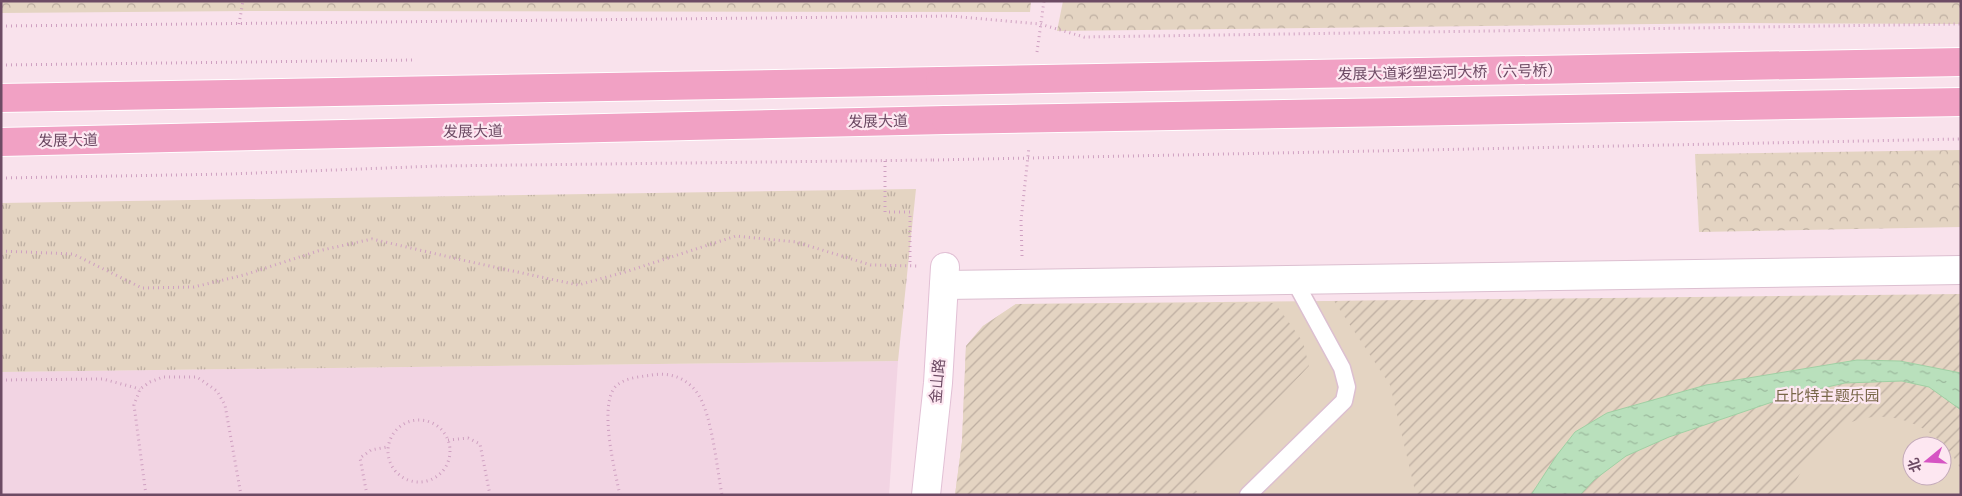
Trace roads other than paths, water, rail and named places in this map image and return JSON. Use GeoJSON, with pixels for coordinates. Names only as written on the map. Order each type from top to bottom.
{"type":"FeatureCollection","features":[{"type":"Feature","properties":{"kind":"main road","name":"发展大道彩塑运河大桥（六号桥）"},"geometry":{"type":"LineString","coordinates":[[1,98],[1961,62]]}},
{"type":"Feature","properties":{"kind":"main road","name":"发展大道"},"geometry":{"type":"LineString","coordinates":[[1,142],[946,120],[1961,102]]}},
{"type":"Feature","properties":{"kind":"street"},"geometry":{"type":"LineString","coordinates":[[1294,280],[1961,270]]}},
{"type":"Feature","properties":{"kind":"street","name":"金山路"},"geometry":{"type":"LineString","coordinates":[[926,495],[938,383],[944,276],[1294,280]]}},
{"type":"Feature","properties":{"kind":"lane"},"geometry":{"type":"LineString","coordinates":[[1248,495],[1344,401],[1347,387],[1342,368],[1294,280]]}},
{"type":"Feature","properties":{"kind":"water"},"geometry":{"type":"Polygon","coordinates":[[[1857,360],[1900,361],[1961,373],[1961,410],[1929,387],[1902,381],[1845,383],[1796,394],[1669,437],[1626,456],[1594,480],[1580,495],[1531,495],[1557,455],[1575,432],[1607,413],[1706,385],[1857,360]]]}},
{"type":"Feature","properties":{"kind":"park label","name":"丘比特主题乐园"},"geometry":{"type":"Point","coordinates":[1827,395]}}]}
